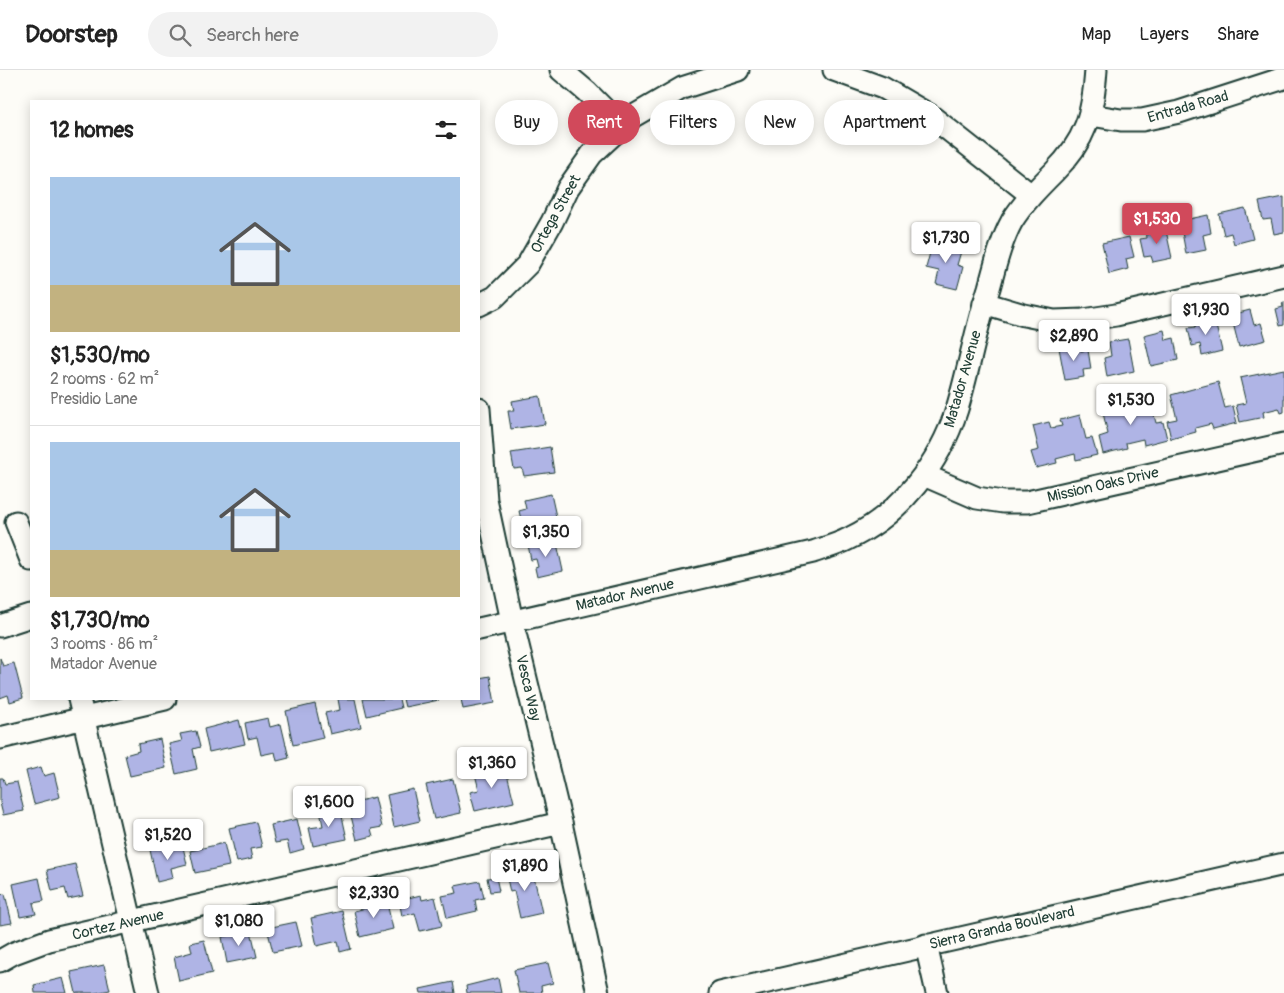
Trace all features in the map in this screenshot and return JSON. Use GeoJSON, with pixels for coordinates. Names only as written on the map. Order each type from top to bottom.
{"type":"FeatureCollection","features":[{"type":"Feature","properties":{"kind":"street"},"geometry":{"type":"LineString","coordinates":[[561,70],[595,100]]}},
{"type":"Feature","properties":{"kind":"street","name":"Ortega Street"},"geometry":{"type":"LineString","coordinates":[[640,113],[682,88],[738,70]]}},
{"type":"Feature","properties":{"kind":"street"},"geometry":{"type":"LineString","coordinates":[[834,70],[883,88],[931,116],[1031,195]]}},
{"type":"Feature","properties":{"kind":"street","name":"Matador Avenue"},"geometry":{"type":"LineString","coordinates":[[480,629],[813,552],[848,540],[881,520],[904,500],[924,475],[943,443],[957,410],[984,303],[1012,221],[1031,195],[1056,170],[1083,134],[1091,115],[1096,70]]}},
{"type":"Feature","properties":{"kind":"street","name":"Entrada Road"},"geometry":{"type":"LineString","coordinates":[[1091,115],[1120,120],[1142,120],[1179,112],[1284,78]]}},
{"type":"Feature","properties":{"kind":"street","name":"Ortega Street"},"geometry":{"type":"LineString","coordinates":[[480,304],[495,297],[528,264],[552,222],[568,188],[592,154],[602,145]]}},
{"type":"Feature","properties":{"kind":"street"},"geometry":{"type":"LineString","coordinates":[[984,303],[1024,315],[1054,321],[1083,320],[1116,315],[1284,276]]}},
{"type":"Feature","properties":{"kind":"street","name":"Vesca Way"},"geometry":{"type":"LineString","coordinates":[[480,432],[486,500],[598,993]]}},
{"type":"Feature","properties":{"kind":"street","name":"Mission Oaks Drive"},"geometry":{"type":"LineString","coordinates":[[924,475],[977,498],[1003,502],[1027,502],[1284,444]]}},
{"type":"Feature","properties":{"kind":"street"},"geometry":{"type":"LineString","coordinates":[[16,522],[30,557]]}},
{"type":"Feature","properties":{"kind":"street"},"geometry":{"type":"LineString","coordinates":[[0,626],[30,616]]}},
{"type":"Feature","properties":{"kind":"street"},"geometry":{"type":"LineString","coordinates":[[0,738],[82,708],[156,700]]}},
{"type":"Feature","properties":{"kind":"street"},"geometry":{"type":"LineString","coordinates":[[82,708],[148,993]]}},
{"type":"Feature","properties":{"kind":"street","name":"Cortez Avenue"},"geometry":{"type":"LineString","coordinates":[[0,961],[14,953],[49,940],[561,824]]}},
{"type":"Feature","properties":{"kind":"street","name":"Sierra Granda Boulevard"},"geometry":{"type":"LineString","coordinates":[[720,993],[1284,864]]}},
{"type":"Feature","properties":{"kind":"street"},"geometry":{"type":"LineString","coordinates":[[926,945],[936,993]]}},
{"type":"Feature","properties":{"kind":"building"},"geometry":{"type":"Polygon","coordinates":[[[1284,197],[1284,232],[1274,234],[1271,219],[1263,220],[1259,202],[1284,197]]]}},
{"type":"Feature","properties":{"kind":"building"},"geometry":{"type":"Polygon","coordinates":[[[1245,208],[1253,239],[1234,244],[1231,233],[1224,235],[1219,214],[1245,208]]]}},
{"type":"Feature","properties":{"kind":"building"},"geometry":{"type":"Polygon","coordinates":[[[1208,215],[1211,233],[1203,235],[1206,250],[1186,254],[1180,221],[1208,215]]]}},
{"type":"Feature","properties":{"kind":"building"},"geometry":{"type":"Polygon","coordinates":[[[1165,226],[1172,258],[1153,262],[1151,256],[1144,257],[1140,239],[1147,238],[1146,230],[1165,226]]]}},
{"type":"Feature","properties":{"kind":"building"},"geometry":{"type":"Polygon","coordinates":[[[1129,237],[1134,257],[1126,259],[1128,269],[1109,274],[1102,243],[1129,237]]]}},
{"type":"Feature","properties":{"kind":"building"},"geometry":{"type":"Polygon","coordinates":[[[933,241],[962,248],[957,265],[963,267],[957,289],[936,284],[939,271],[926,268],[933,241]]]}},
{"type":"Feature","properties":{"kind":"building"},"geometry":{"type":"Polygon","coordinates":[[[1284,302],[1284,325],[1280,326],[1276,309],[1283,307],[1282,303],[1284,302]]]}},
{"type":"Feature","properties":{"kind":"building"},"geometry":{"type":"Polygon","coordinates":[[[1250,310],[1254,325],[1261,323],[1266,340],[1239,347],[1231,315],[1250,310]]]}},
{"type":"Feature","properties":{"kind":"building"},"geometry":{"type":"Polygon","coordinates":[[[1214,317],[1222,351],[1202,356],[1200,344],[1192,346],[1188,328],[1196,327],[1195,321],[1214,317]]]}},
{"type":"Feature","properties":{"kind":"building"},"geometry":{"type":"Polygon","coordinates":[[[1164,330],[1166,340],[1174,338],[1178,360],[1151,366],[1144,335],[1164,330]]]}},
{"type":"Feature","properties":{"kind":"building"},"geometry":{"type":"Polygon","coordinates":[[[1128,339],[1134,371],[1107,377],[1104,358],[1111,356],[1109,342],[1128,339]]]}},
{"type":"Feature","properties":{"kind":"building"},"geometry":{"type":"Polygon","coordinates":[[[1080,344],[1081,351],[1088,350],[1091,369],[1083,370],[1084,377],[1065,380],[1059,348],[1080,344]]]}},
{"type":"Feature","properties":{"kind":"building"},"geometry":{"type":"Polygon","coordinates":[[[1284,369],[1284,412],[1281,413],[1279,408],[1263,412],[1264,417],[1240,422],[1236,405],[1246,403],[1240,378],[1284,369]]]}},
{"type":"Feature","properties":{"kind":"building"},"geometry":{"type":"Polygon","coordinates":[[[1218,382],[1225,408],[1233,406],[1237,423],[1213,429],[1211,424],[1195,428],[1196,432],[1171,439],[1167,421],[1177,419],[1171,395],[1218,382]]]}},
{"type":"Feature","properties":{"kind":"building"},"geometry":{"type":"Polygon","coordinates":[[[540,396],[545,424],[511,429],[508,411],[514,411],[512,401],[540,396]]]}},
{"type":"Feature","properties":{"kind":"building"},"geometry":{"type":"Polygon","coordinates":[[[1150,399],[1156,423],[1163,422],[1167,439],[1144,445],[1143,439],[1126,443],[1127,448],[1103,454],[1099,437],[1108,434],[1102,409],[1150,399]]]}},
{"type":"Feature","properties":{"kind":"building"},"geometry":{"type":"Polygon","coordinates":[[[1080,415],[1086,439],[1092,438],[1097,455],[1076,460],[1075,454],[1056,459],[1057,463],[1036,468],[1031,452],[1039,450],[1033,426],[1049,422],[1051,428],[1062,426],[1060,420],[1080,415]]]}},
{"type":"Feature","properties":{"kind":"building"},"geometry":{"type":"Polygon","coordinates":[[[550,447],[554,472],[524,476],[522,468],[514,469],[511,453],[550,447]]]}},
{"type":"Feature","properties":{"kind":"building"},"geometry":{"type":"Polygon","coordinates":[[[551,494],[557,521],[523,528],[519,511],[526,509],[524,500],[551,494]]]}},
{"type":"Feature","properties":{"kind":"building"},"geometry":{"type":"Polygon","coordinates":[[[556,539],[563,571],[537,577],[535,568],[538,567],[536,559],[531,560],[528,545],[556,539]]]}},
{"type":"Feature","properties":{"kind":"building"},"geometry":{"type":"Polygon","coordinates":[[[0,658],[3,666],[14,663],[23,698],[10,702],[8,695],[0,698],[0,658]]]}},
{"type":"Feature","properties":{"kind":"building"},"geometry":{"type":"Polygon","coordinates":[[[490,676],[495,703],[463,709],[461,700],[480,700],[480,678],[490,676]]]}},
{"type":"Feature","properties":{"kind":"building"},"geometry":{"type":"Polygon","coordinates":[[[338,700],[355,700],[361,727],[330,734],[325,713],[340,710],[338,700]]]}},
{"type":"Feature","properties":{"kind":"building"},"geometry":{"type":"Polygon","coordinates":[[[363,700],[399,700],[401,708],[367,716],[363,700]]]}},
{"type":"Feature","properties":{"kind":"building"},"geometry":{"type":"Polygon","coordinates":[[[403,700],[439,700],[405,707],[403,700]]]}},
{"type":"Feature","properties":{"kind":"building"},"geometry":{"type":"Polygon","coordinates":[[[315,704],[323,738],[293,745],[286,711],[315,704]]]}},
{"type":"Feature","properties":{"kind":"building"},"geometry":{"type":"Polygon","coordinates":[[[268,718],[270,727],[281,724],[289,758],[277,761],[275,752],[261,755],[257,737],[248,739],[245,723],[268,718]]]}},
{"type":"Feature","properties":{"kind":"building"},"geometry":{"type":"Polygon","coordinates":[[[239,720],[245,744],[209,752],[204,729],[239,720]]]}},
{"type":"Feature","properties":{"kind":"building"},"geometry":{"type":"Polygon","coordinates":[[[196,731],[200,747],[193,749],[197,769],[176,774],[169,744],[182,741],[180,734],[196,731]]]}},
{"type":"Feature","properties":{"kind":"building"},"geometry":{"type":"Polygon","coordinates":[[[160,739],[166,768],[130,776],[125,755],[139,751],[138,744],[160,739]]]}},
{"type":"Feature","properties":{"kind":"building"},"geometry":{"type":"Polygon","coordinates":[[[505,766],[514,802],[475,811],[470,792],[479,790],[475,774],[505,766]]]}},
{"type":"Feature","properties":{"kind":"building"},"geometry":{"type":"Polygon","coordinates":[[[41,767],[44,776],[54,773],[60,797],[34,804],[26,771],[41,767]]]}},
{"type":"Feature","properties":{"kind":"building"},"geometry":{"type":"Polygon","coordinates":[[[0,778],[3,778],[5,784],[17,782],[24,811],[3,815],[0,803],[0,778]]]}},
{"type":"Feature","properties":{"kind":"building"},"geometry":{"type":"Polygon","coordinates":[[[453,779],[461,813],[434,819],[426,785],[453,779]]]}},
{"type":"Feature","properties":{"kind":"building"},"geometry":{"type":"Polygon","coordinates":[[[413,789],[420,821],[394,827],[387,795],[413,789]]]}},
{"type":"Feature","properties":{"kind":"building"},"geometry":{"type":"Polygon","coordinates":[[[375,797],[382,827],[371,829],[373,836],[357,840],[348,804],[375,797]]]}},
{"type":"Feature","properties":{"kind":"building"},"geometry":{"type":"Polygon","coordinates":[[[340,807],[347,839],[313,846],[309,828],[323,826],[320,811],[340,807]]]}},
{"type":"Feature","properties":{"kind":"building"},"geometry":{"type":"Polygon","coordinates":[[[297,819],[304,849],[290,853],[287,841],[275,843],[271,825],[297,819]]]}},
{"type":"Feature","properties":{"kind":"building"},"geometry":{"type":"Polygon","coordinates":[[[256,822],[262,847],[250,849],[252,859],[237,862],[229,828],[256,822]]]}},
{"type":"Feature","properties":{"kind":"building"},"geometry":{"type":"Polygon","coordinates":[[[182,843],[187,864],[171,868],[173,878],[157,882],[150,850],[182,843]]]}},
{"type":"Feature","properties":{"kind":"building"},"geometry":{"type":"Polygon","coordinates":[[[224,843],[229,866],[195,873],[190,851],[224,843]]]}},
{"type":"Feature","properties":{"kind":"building"},"geometry":{"type":"Polygon","coordinates":[[[75,864],[83,896],[68,899],[65,888],[52,891],[47,870],[75,864]]]}},
{"type":"Feature","properties":{"kind":"building"},"geometry":{"type":"Polygon","coordinates":[[[532,868],[542,913],[520,918],[514,891],[510,892],[506,874],[532,868]]]}},
{"type":"Feature","properties":{"kind":"building"},"geometry":{"type":"Polygon","coordinates":[[[496,877],[499,891],[490,892],[487,878],[496,877]]]}},
{"type":"Feature","properties":{"kind":"building"},"geometry":{"type":"Polygon","coordinates":[[[39,878],[44,901],[33,903],[36,914],[20,917],[13,884],[39,878]]]}},
{"type":"Feature","properties":{"kind":"building"},"geometry":{"type":"Polygon","coordinates":[[[480,881],[484,898],[475,900],[477,911],[447,918],[442,896],[457,893],[455,886],[480,881]]]}},
{"type":"Feature","properties":{"kind":"building"},"geometry":{"type":"Polygon","coordinates":[[[5,894],[12,923],[0,925],[0,895],[5,894]]]}},
{"type":"Feature","properties":{"kind":"building"},"geometry":{"type":"Polygon","coordinates":[[[421,895],[422,900],[435,897],[442,926],[420,931],[415,913],[402,916],[399,900],[421,895]]]}},
{"type":"Feature","properties":{"kind":"building"},"geometry":{"type":"Polygon","coordinates":[[[386,899],[393,929],[360,937],[354,911],[370,907],[369,903],[386,899]]]}},
{"type":"Feature","properties":{"kind":"building"},"geometry":{"type":"Polygon","coordinates":[[[342,911],[351,949],[340,952],[338,941],[317,946],[311,918],[342,911]]]}},
{"type":"Feature","properties":{"kind":"building"},"geometry":{"type":"Polygon","coordinates":[[[296,922],[302,946],[273,952],[267,928],[296,922]]]}},
{"type":"Feature","properties":{"kind":"building"},"geometry":{"type":"Polygon","coordinates":[[[251,931],[257,957],[227,963],[222,937],[251,931]]]}},
{"type":"Feature","properties":{"kind":"building"},"geometry":{"type":"Polygon","coordinates":[[[204,940],[212,973],[179,981],[174,957],[192,952],[190,943],[204,940]]]}},
{"type":"Feature","properties":{"kind":"building"},"geometry":{"type":"Polygon","coordinates":[[[548,963],[553,983],[541,986],[542,993],[519,993],[514,970],[548,963]]]}},
{"type":"Feature","properties":{"kind":"building"},"geometry":{"type":"Polygon","coordinates":[[[104,965],[110,990],[95,993],[76,993],[71,972],[104,965]]]}},
{"type":"Feature","properties":{"kind":"building"},"geometry":{"type":"Polygon","coordinates":[[[63,978],[67,993],[35,993],[34,985],[63,978]]]}},
{"type":"Feature","properties":{"kind":"building"},"geometry":{"type":"Polygon","coordinates":[[[498,978],[501,993],[467,993],[466,986],[498,978]]]}},
{"type":"Feature","properties":{"kind":"building"},"geometry":{"type":"Polygon","coordinates":[[[453,982],[455,993],[421,993],[420,989],[453,982]]]}}]}
